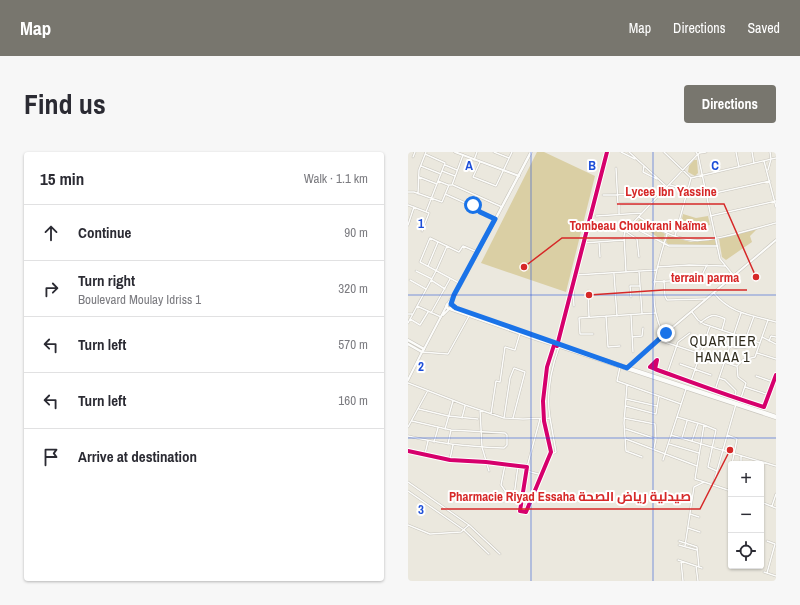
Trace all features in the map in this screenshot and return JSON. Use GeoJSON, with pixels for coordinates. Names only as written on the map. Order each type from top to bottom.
{"type":"FeatureCollection","features":[{"type":"Feature","properties":{"kind":"main road"},"geometry":{"type":"LineString","coordinates":[[531,152],[454,295],[449,305],[449,309],[687,389],[776,417]]}},
{"type":"Feature","properties":{"kind":"main road"},"geometry":{"type":"LineString","coordinates":[[449,305],[469,315]]}},
{"type":"Feature","properties":{"kind":"main road"},"geometry":{"type":"LineString","coordinates":[[408,340],[423,350]]}},
{"type":"Feature","properties":{"kind":"main road"},"geometry":{"type":"LineString","coordinates":[[408,344],[423,350]]}},
{"type":"Feature","properties":{"kind":"main road"},"geometry":{"type":"LineString","coordinates":[[603,360],[626,368]]}},
{"type":"Feature","properties":{"kind":"street"},"geometry":{"type":"LineString","coordinates":[[413,157],[415,152]]}},
{"type":"Feature","properties":{"kind":"street"},"geometry":{"type":"LineString","coordinates":[[455,152],[518,176]]}},
{"type":"Feature","properties":{"kind":"street"},"geometry":{"type":"LineString","coordinates":[[474,160],[477,152]]}},
{"type":"Feature","properties":{"kind":"street"},"geometry":{"type":"LineString","coordinates":[[494,152],[509,158]]}},
{"type":"Feature","properties":{"kind":"street"},"geometry":{"type":"LineString","coordinates":[[480,162],[473,177],[494,186],[512,152]]}},
{"type":"Feature","properties":{"kind":"street"},"geometry":{"type":"LineString","coordinates":[[540,419],[526,471],[520,511],[523,513],[526,510],[550,455],[551,448],[544,418],[544,388],[557,346],[607,152]]}},
{"type":"Feature","properties":{"kind":"street"},"geometry":{"type":"LineString","coordinates":[[621,152],[636,159]]}},
{"type":"Feature","properties":{"kind":"street"},"geometry":{"type":"LineString","coordinates":[[629,152],[667,187]]}},
{"type":"Feature","properties":{"kind":"street"},"geometry":{"type":"LineString","coordinates":[[664,152],[691,178]]}},
{"type":"Feature","properties":{"kind":"street"},"geometry":{"type":"LineString","coordinates":[[696,152],[720,258],[733,275]]}},
{"type":"Feature","properties":{"kind":"street"},"geometry":{"type":"LineString","coordinates":[[626,272],[625,232],[700,152],[706,152]]}},
{"type":"Feature","properties":{"kind":"street"},"geometry":{"type":"LineString","coordinates":[[736,152],[739,167]]}},
{"type":"Feature","properties":{"kind":"street"},"geometry":{"type":"LineString","coordinates":[[752,152],[754,163]]}},
{"type":"Feature","properties":{"kind":"street"},"geometry":{"type":"LineString","coordinates":[[768,170],[771,159],[770,152]]}},
{"type":"Feature","properties":{"kind":"street"},"geometry":{"type":"LineString","coordinates":[[418,194],[420,166],[425,153],[444,161],[445,165],[457,170]]}},
{"type":"Feature","properties":{"kind":"street"},"geometry":{"type":"LineString","coordinates":[[452,185],[461,154]]}},
{"type":"Feature","properties":{"kind":"street"},"geometry":{"type":"LineString","coordinates":[[691,178],[776,158]]}},
{"type":"Feature","properties":{"kind":"street"},"geometry":{"type":"LineString","coordinates":[[764,161],[768,170],[776,207]]}},
{"type":"Feature","properties":{"kind":"street"},"geometry":{"type":"LineString","coordinates":[[426,212],[445,165]]}},
{"type":"Feature","properties":{"kind":"street"},"geometry":{"type":"LineString","coordinates":[[420,166],[441,174]]}},
{"type":"Feature","properties":{"kind":"street"},"geometry":{"type":"LineString","coordinates":[[644,166],[643,172],[657,179]]}},
{"type":"Feature","properties":{"kind":"street"},"geometry":{"type":"LineString","coordinates":[[616,168],[619,214]]}},
{"type":"Feature","properties":{"kind":"street"},"geometry":{"type":"LineString","coordinates":[[442,171],[455,176]]}},
{"type":"Feature","properties":{"kind":"street"},"geometry":{"type":"LineString","coordinates":[[419,177],[437,184]]}},
{"type":"Feature","properties":{"kind":"street"},"geometry":{"type":"LineString","coordinates":[[675,236],[691,178]]}},
{"type":"Feature","properties":{"kind":"street"},"geometry":{"type":"LineString","coordinates":[[438,181],[452,185],[502,207]]}},
{"type":"Feature","properties":{"kind":"street"},"geometry":{"type":"LineString","coordinates":[[706,195],[770,181]]}},
{"type":"Feature","properties":{"kind":"street"},"geometry":{"type":"LineString","coordinates":[[408,192],[418,194],[441,203],[449,185]]}},
{"type":"Feature","properties":{"kind":"street"},"geometry":{"type":"LineString","coordinates":[[669,185],[688,190]]}},
{"type":"Feature","properties":{"kind":"street"},"geometry":{"type":"LineString","coordinates":[[445,194],[472,206],[495,219]]}},
{"type":"Feature","properties":{"kind":"street"},"geometry":{"type":"LineString","coordinates":[[603,195],[660,194]]}},
{"type":"Feature","properties":{"kind":"street"},"geometry":{"type":"LineString","coordinates":[[472,206],[476,196]]}},
{"type":"Feature","properties":{"kind":"street"},"geometry":{"type":"LineString","coordinates":[[710,216],[775,201]]}},
{"type":"Feature","properties":{"kind":"street"},"geometry":{"type":"LineString","coordinates":[[619,204],[652,203]]}},
{"type":"Feature","properties":{"kind":"street"},"geometry":{"type":"LineString","coordinates":[[408,205],[429,213],[422,231]]}},
{"type":"Feature","properties":{"kind":"street"},"geometry":{"type":"LineString","coordinates":[[408,225],[414,207]]}},
{"type":"Feature","properties":{"kind":"street"},"geometry":{"type":"LineString","coordinates":[[596,216],[643,213]]}},
{"type":"Feature","properties":{"kind":"street"},"geometry":{"type":"LineString","coordinates":[[639,217],[667,234],[693,241],[716,238],[776,223]]}},
{"type":"Feature","properties":{"kind":"street"},"geometry":{"type":"LineString","coordinates":[[630,226],[669,246],[718,246]]}},
{"type":"Feature","properties":{"kind":"street"},"geometry":{"type":"LineString","coordinates":[[625,232],[637,239],[639,257]]}},
{"type":"Feature","properties":{"kind":"street"},"geometry":{"type":"LineString","coordinates":[[662,336],[653,300],[653,282],[667,234]]}},
{"type":"Feature","properties":{"kind":"street"},"geometry":{"type":"LineString","coordinates":[[461,284],[421,261],[430,238],[459,252],[463,246],[478,252]]}},
{"type":"Feature","properties":{"kind":"street"},"geometry":{"type":"LineString","coordinates":[[584,243],[624,240]]}},
{"type":"Feature","properties":{"kind":"street"},"geometry":{"type":"LineString","coordinates":[[626,368],[733,275],[776,240]]}},
{"type":"Feature","properties":{"kind":"street"},"geometry":{"type":"LineString","coordinates":[[428,266],[438,241]]}},
{"type":"Feature","properties":{"kind":"street"},"geometry":{"type":"LineString","coordinates":[[599,242],[600,257]]}},
{"type":"Feature","properties":{"kind":"street"},"geometry":{"type":"LineString","coordinates":[[408,322],[432,279],[447,246]]}},
{"type":"Feature","properties":{"kind":"street"},"geometry":{"type":"LineString","coordinates":[[575,275],[707,265],[725,266]]}},
{"type":"Feature","properties":{"kind":"street"},"geometry":{"type":"LineString","coordinates":[[653,282],[700,279],[707,265]]}},
{"type":"Feature","properties":{"kind":"street"},"geometry":{"type":"LineString","coordinates":[[416,271],[432,279],[445,289]]}},
{"type":"Feature","properties":{"kind":"street"},"geometry":{"type":"LineString","coordinates":[[639,271],[642,314]]}},
{"type":"Feature","properties":{"kind":"street"},"geometry":{"type":"LineString","coordinates":[[614,273],[617,316]]}},
{"type":"Feature","properties":{"kind":"street"},"geometry":{"type":"LineString","coordinates":[[431,313],[450,279]]}},
{"type":"Feature","properties":{"kind":"street"},"geometry":{"type":"LineString","coordinates":[[410,280],[426,289]]}},
{"type":"Feature","properties":{"kind":"street"},"geometry":{"type":"LineString","coordinates":[[664,281],[664,296],[667,300],[706,300]]}},
{"type":"Feature","properties":{"kind":"street"},"geometry":{"type":"LineString","coordinates":[[572,286],[574,306]]}},
{"type":"Feature","properties":{"kind":"street"},"geometry":{"type":"LineString","coordinates":[[631,297],[630,286],[640,286]]}},
{"type":"Feature","properties":{"kind":"street"},"geometry":{"type":"LineString","coordinates":[[588,291],[589,317]]}},
{"type":"Feature","properties":{"kind":"street"},"geometry":{"type":"LineString","coordinates":[[714,293],[723,304],[741,313],[776,322]]}},
{"type":"Feature","properties":{"kind":"street"},"geometry":{"type":"LineString","coordinates":[[408,380],[441,317],[449,305]]}},
{"type":"Feature","properties":{"kind":"street"},"geometry":{"type":"LineString","coordinates":[[417,306],[441,317]]}},
{"type":"Feature","properties":{"kind":"street"},"geometry":{"type":"LineString","coordinates":[[441,317],[449,309]]}},
{"type":"Feature","properties":{"kind":"street"},"geometry":{"type":"LineString","coordinates":[[410,320],[420,324],[428,312]]}},
{"type":"Feature","properties":{"kind":"street"},"geometry":{"type":"LineString","coordinates":[[692,312],[700,323],[760,343]]}},
{"type":"Feature","properties":{"kind":"street"},"geometry":{"type":"LineString","coordinates":[[593,334],[579,333],[579,318],[656,313]]}},
{"type":"Feature","properties":{"kind":"street"},"geometry":{"type":"LineString","coordinates":[[715,390],[741,313]]}},
{"type":"Feature","properties":{"kind":"street"},"geometry":{"type":"LineString","coordinates":[[700,323],[709,315],[714,314],[725,319],[722,330]]}},
{"type":"Feature","properties":{"kind":"street"},"geometry":{"type":"LineString","coordinates":[[423,350],[428,353],[448,354],[469,315]]}},
{"type":"Feature","properties":{"kind":"street"},"geometry":{"type":"LineString","coordinates":[[631,315],[633,352]]}},
{"type":"Feature","properties":{"kind":"street"},"geometry":{"type":"LineString","coordinates":[[606,316],[608,347],[620,346]]}},
{"type":"Feature","properties":{"kind":"street"},"geometry":{"type":"LineString","coordinates":[[746,338],[754,316]]}},
{"type":"Feature","properties":{"kind":"street"},"geometry":{"type":"LineString","coordinates":[[737,366],[743,360],[755,358],[768,320]]}},
{"type":"Feature","properties":{"kind":"street"},"geometry":{"type":"LineString","coordinates":[[691,382],[710,326]]}},
{"type":"Feature","properties":{"kind":"street"},"geometry":{"type":"LineString","coordinates":[[632,336],[642,336],[643,328]]}},
{"type":"Feature","properties":{"kind":"street"},"geometry":{"type":"LineString","coordinates":[[662,332],[665,331],[666,333]]}},
{"type":"Feature","properties":{"kind":"street"},"geometry":{"type":"LineString","coordinates":[[491,414],[496,381],[500,382],[505,348],[516,350],[520,333]]}},
{"type":"Feature","properties":{"kind":"street"},"geometry":{"type":"LineString","coordinates":[[667,374],[676,346],[680,340],[690,333]]}},
{"type":"Feature","properties":{"kind":"street"},"geometry":{"type":"LineString","coordinates":[[769,341],[771,336],[776,337]]}},
{"type":"Feature","properties":{"kind":"street"},"geometry":{"type":"LineString","coordinates":[[762,337],[776,344]]}},
{"type":"Feature","properties":{"kind":"street"},"geometry":{"type":"LineString","coordinates":[[658,340],[724,363],[737,366]]}},
{"type":"Feature","properties":{"kind":"street"},"geometry":{"type":"LineString","coordinates":[[717,342],[736,348],[752,345],[755,341]]}},
{"type":"Feature","properties":{"kind":"street"},"geometry":{"type":"LineString","coordinates":[[550,455],[556,452],[550,418],[550,386],[557,346]]}},
{"type":"Feature","properties":{"kind":"street"},"geometry":{"type":"LineString","coordinates":[[757,352],[776,359]]}},
{"type":"Feature","properties":{"kind":"street"},"geometry":{"type":"LineString","coordinates":[[655,370],[657,360],[649,367],[655,370],[735,397],[741,398],[764,407],[776,375]]}},
{"type":"Feature","properties":{"kind":"street"},"geometry":{"type":"LineString","coordinates":[[680,364],[712,375]]}},
{"type":"Feature","properties":{"kind":"street"},"geometry":{"type":"LineString","coordinates":[[737,366],[738,377],[746,382],[741,398]]}},
{"type":"Feature","properties":{"kind":"street"},"geometry":{"type":"LineString","coordinates":[[620,367],[617,381],[681,404]]}},
{"type":"Feature","properties":{"kind":"street"},"geometry":{"type":"LineString","coordinates":[[504,418],[509,383],[514,368],[525,372],[513,418]]}},
{"type":"Feature","properties":{"kind":"street"},"geometry":{"type":"LineString","coordinates":[[756,376],[774,382]]}},
{"type":"Feature","properties":{"kind":"street"},"geometry":{"type":"LineString","coordinates":[[719,378],[725,380],[736,391],[735,397]]}},
{"type":"Feature","properties":{"kind":"street"},"geometry":{"type":"LineString","coordinates":[[408,383],[427,392],[504,418],[550,418]]}},
{"type":"Feature","properties":{"kind":"street"},"geometry":{"type":"LineString","coordinates":[[627,385],[624,418],[626,451],[642,457]]}},
{"type":"Feature","properties":{"kind":"street"},"geometry":{"type":"LineString","coordinates":[[745,387],[769,395]]}},
{"type":"Feature","properties":{"kind":"street"},"geometry":{"type":"LineString","coordinates":[[663,460],[687,389]]}},
{"type":"Feature","properties":{"kind":"street"},"geometry":{"type":"LineString","coordinates":[[408,427],[427,392]]}},
{"type":"Feature","properties":{"kind":"street"},"geometry":{"type":"LineString","coordinates":[[625,406],[656,414],[659,396]]}},
{"type":"Feature","properties":{"kind":"street"},"geometry":{"type":"LineString","coordinates":[[626,399],[657,406]]}},
{"type":"Feature","properties":{"kind":"street"},"geometry":{"type":"LineString","coordinates":[[445,429],[453,401]]}},
{"type":"Feature","properties":{"kind":"street"},"geometry":{"type":"LineString","coordinates":[[462,418],[465,405]]}},
{"type":"Feature","properties":{"kind":"street"},"geometry":{"type":"LineString","coordinates":[[713,485],[726,435],[736,405]]}},
{"type":"Feature","properties":{"kind":"street"},"geometry":{"type":"LineString","coordinates":[[419,409],[448,416],[479,419]]}},
{"type":"Feature","properties":{"kind":"street"},"geometry":{"type":"LineString","coordinates":[[480,410],[479,419],[482,447],[489,471]]}},
{"type":"Feature","properties":{"kind":"street"},"geometry":{"type":"LineString","coordinates":[[677,417],[716,430],[708,467],[716,471]]}},
{"type":"Feature","properties":{"kind":"street"},"geometry":{"type":"LineString","coordinates":[[624,418],[655,424],[656,439],[654,449]]}},
{"type":"Feature","properties":{"kind":"street"},"geometry":{"type":"LineString","coordinates":[[682,438],[688,420]]}},
{"type":"Feature","properties":{"kind":"street"},"geometry":{"type":"LineString","coordinates":[[408,436],[453,445],[506,447],[507,435],[503,432],[451,430],[412,421]]}},
{"type":"Feature","properties":{"kind":"street"},"geometry":{"type":"LineString","coordinates":[[692,441],[698,423]]}},
{"type":"Feature","properties":{"kind":"street"},"geometry":{"type":"LineString","coordinates":[[704,425],[695,478],[728,490]]}},
{"type":"Feature","properties":{"kind":"street"},"geometry":{"type":"LineString","coordinates":[[434,442],[438,428]]}},
{"type":"Feature","properties":{"kind":"street"},"geometry":{"type":"LineString","coordinates":[[625,428],[656,439]]}},
{"type":"Feature","properties":{"kind":"street"},"geometry":{"type":"LineString","coordinates":[[448,444],[451,430]]}},
{"type":"Feature","properties":{"kind":"street"},"geometry":{"type":"LineString","coordinates":[[671,434],[712,448],[759,461]]}},
{"type":"Feature","properties":{"kind":"street"},"geometry":{"type":"LineString","coordinates":[[726,435],[737,438],[732,453],[732,461]]}},
{"type":"Feature","properties":{"kind":"street"},"geometry":{"type":"LineString","coordinates":[[626,439],[697,467]]}},
{"type":"Feature","properties":{"kind":"street"},"geometry":{"type":"LineString","coordinates":[[424,455],[428,441]]}},
{"type":"Feature","properties":{"kind":"street"},"geometry":{"type":"LineString","coordinates":[[669,444],[699,453]]}},
{"type":"Feature","properties":{"kind":"street"},"geometry":{"type":"LineString","coordinates":[[450,460],[453,445]]}},
{"type":"Feature","properties":{"kind":"street"},"geometry":{"type":"LineString","coordinates":[[408,451],[450,460],[486,462],[527,467]]}},
{"type":"Feature","properties":{"kind":"street"},"geometry":{"type":"LineString","coordinates":[[741,456],[741,461]]}},
{"type":"Feature","properties":{"kind":"street"},"geometry":{"type":"LineString","coordinates":[[764,462],[776,466]]}},
{"type":"Feature","properties":{"kind":"street"},"geometry":{"type":"LineString","coordinates":[[505,464],[501,485],[510,498],[514,496],[518,466]]}},
{"type":"Feature","properties":{"kind":"street"},"geometry":{"type":"LineString","coordinates":[[526,471],[542,475]]}},
{"type":"Feature","properties":{"kind":"street"},"geometry":{"type":"LineString","coordinates":[[408,482],[469,525],[500,554]]}},
{"type":"Feature","properties":{"kind":"street"},"geometry":{"type":"LineString","coordinates":[[685,546],[694,487],[704,482]]}},
{"type":"Feature","properties":{"kind":"street"},"geometry":{"type":"LineString","coordinates":[[408,491],[464,530],[489,554]]}},
{"type":"Feature","properties":{"kind":"street"},"geometry":{"type":"LineString","coordinates":[[772,506],[776,494]]}},
{"type":"Feature","properties":{"kind":"street"},"geometry":{"type":"LineString","coordinates":[[764,503],[776,508]]}},
{"type":"Feature","properties":{"kind":"street"},"geometry":{"type":"LineString","coordinates":[[690,514],[699,517]]}},
{"type":"Feature","properties":{"kind":"street"},"geometry":{"type":"LineString","coordinates":[[408,525],[430,534],[464,530],[469,525]]}},
{"type":"Feature","properties":{"kind":"street"},"geometry":{"type":"LineString","coordinates":[[688,528],[700,532]]}},
{"type":"Feature","properties":{"kind":"street"},"geometry":{"type":"LineString","coordinates":[[679,541],[696,546],[699,567]]}},
{"type":"Feature","properties":{"kind":"street"},"geometry":{"type":"LineString","coordinates":[[767,541],[776,544],[767,573]]}},
{"type":"Feature","properties":{"kind":"street"},"geometry":{"type":"LineString","coordinates":[[679,544],[697,550]]}},
{"type":"Feature","properties":{"kind":"street"},"geometry":{"type":"LineString","coordinates":[[683,581],[679,560],[702,568]]}},
{"type":"Feature","properties":{"kind":"street"},"geometry":{"type":"LineString","coordinates":[[696,566],[698,581]]}},
{"type":"Feature","properties":{"kind":"street"},"geometry":{"type":"LineString","coordinates":[[764,572],[776,576]]}},
{"type":"Feature","properties":{"kind":"shaded area"},"geometry":{"type":"Polygon","coordinates":[[[537,152],[544,152],[595,176],[566,292],[481,263],[537,152]]]}},
{"type":"Feature","properties":{"kind":"shaded area"},"geometry":{"type":"Polygon","coordinates":[[[694,160],[697,160],[698,173],[695,176],[688,172],[689,166],[694,160]]]}},
{"type":"Feature","properties":{"kind":"shaded area"},"geometry":{"type":"Polygon","coordinates":[[[683,214],[696,218],[708,216],[710,225],[696,227],[681,224],[683,214]]]}},
{"type":"Feature","properties":{"kind":"shaded area"},"geometry":{"type":"Polygon","coordinates":[[[640,219],[665,234],[663,241],[646,229],[643,230],[634,225],[640,219]]]}},
{"type":"Feature","properties":{"kind":"shaded area"},"geometry":{"type":"Polygon","coordinates":[[[757,229],[750,236],[752,242],[726,260],[722,257],[719,239],[757,229]]]}},
{"type":"Feature","properties":{"kind":"shaded area"},"geometry":{"type":"Polygon","coordinates":[[[668,236],[691,242],[715,239],[716,245],[668,244],[666,242],[668,236]]]}},
{"type":"Feature","properties":{"kind":"cycle path"},"geometry":{"type":"LineString","coordinates":[[557,346],[607,152]]}},
{"type":"Feature","properties":{"kind":"cycle path"},"geometry":{"type":"LineString","coordinates":[[408,451],[450,460],[486,462],[527,467],[520,511],[526,512],[551,452],[544,421],[543,401],[547,367],[554,345]]}},
{"type":"Feature","properties":{"kind":"cycle path"},"geometry":{"type":"LineString","coordinates":[[655,369],[657,360],[650,367],[655,369],[723,394],[764,407],[776,375]]}},
{"type":"Feature","properties":{"kind":"place","name":"Tombeau Choukrani Naïma"},"geometry":{"type":"Point","coordinates":[524,267]}},
{"type":"Feature","properties":{"kind":"place","name":"Lycee Ibn Yassine"},"geometry":{"type":"Point","coordinates":[756,277]}},
{"type":"Feature","properties":{"kind":"place","name":"terrain parma"},"geometry":{"type":"Point","coordinates":[589,295]}},
{"type":"Feature","properties":{"kind":"place","name":"Pharmacie Riyad Essaha صيدلية رياض الصحة"},"geometry":{"type":"Point","coordinates":[730,450]}},
{"type":"Feature","properties":{"kind":"district","name":"QUARTIER HANAA 1"},"geometry":{"type":"Point","coordinates":[723,350]}},
{"type":"Feature","properties":{"kind":"route"},"geometry":{"type":"LineString","coordinates":[[473,205],[472,206],[480,212],[495,219],[454,295],[451,304],[456,308],[492,322],[627,368],[666,333]]}}]}
